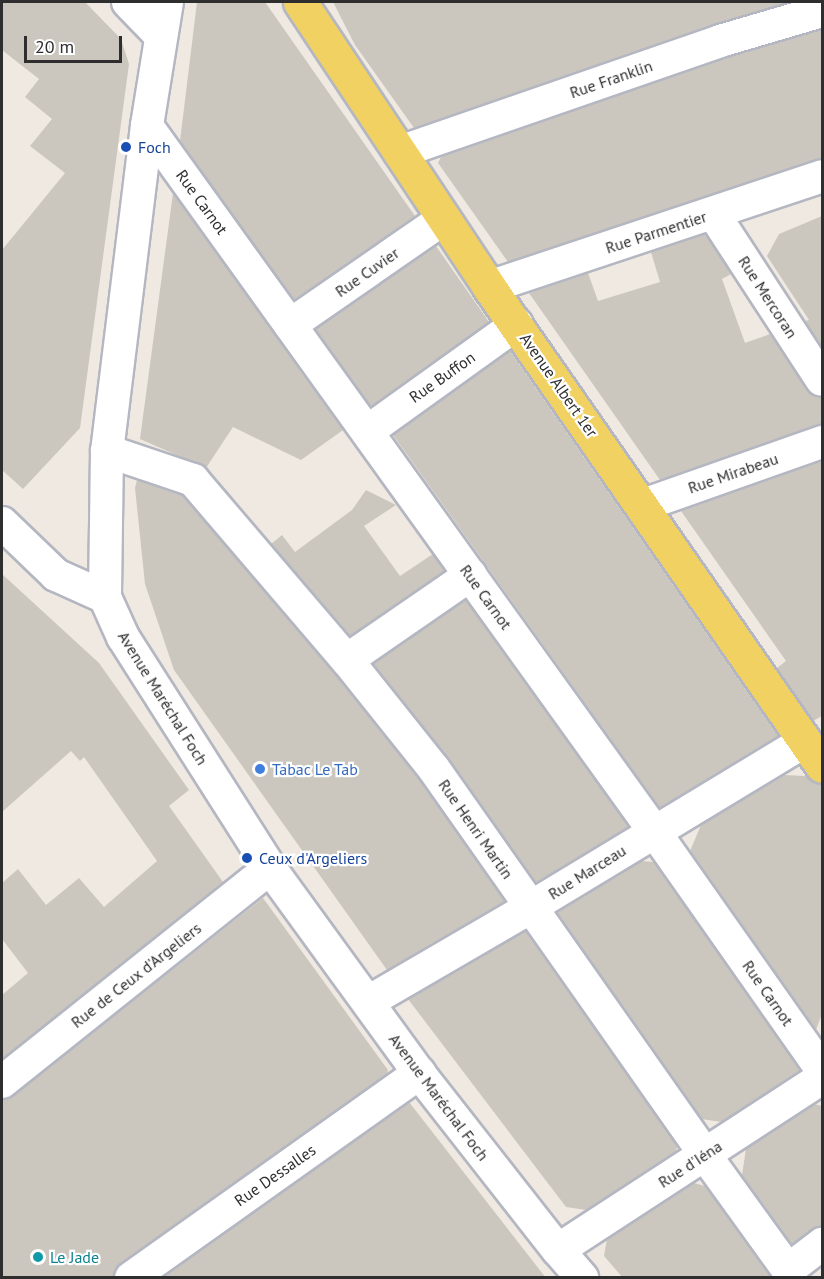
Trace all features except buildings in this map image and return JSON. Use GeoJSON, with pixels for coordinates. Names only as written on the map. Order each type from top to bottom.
{"type":"FeatureCollection","features":[{"type":"Feature","properties":{"kind":"main road","name":"Avenue Albert 1er"},"geometry":{"type":"LineString","coordinates":[[300,2],[443,219],[814,753]]}},
{"type":"Feature","properties":{"kind":"street"},"geometry":{"type":"LineString","coordinates":[[128,2],[160,35]]}},
{"type":"Feature","properties":{"kind":"street","name":"Avenue Maréchal Foch"},"geometry":{"type":"LineString","coordinates":[[167,2],[147,126],[106,451],[105,597],[123,636],[270,868],[419,1073],[582,1278]]}},
{"type":"Feature","properties":{"kind":"street","name":"Rue Franklin"},"geometry":{"type":"LineString","coordinates":[[400,152],[720,41],[822,11]]}},
{"type":"Feature","properties":{"kind":"street","name":"Rue Carnot"},"geometry":{"type":"LineString","coordinates":[[147,126],[368,430],[822,1070]]}},
{"type":"Feature","properties":{"kind":"street","name":"Rue Parmentier"},"geometry":{"type":"LineString","coordinates":[[489,286],[822,176]]}},
{"type":"Feature","properties":{"kind":"street","name":"Rue Mercoran"},"geometry":{"type":"LineString","coordinates":[[713,213],[822,380]]}},
{"type":"Feature","properties":{"kind":"street","name":"Rue Cuvier"},"geometry":{"type":"LineString","coordinates":[[290,325],[443,219]]}},
{"type":"Feature","properties":{"kind":"street","name":"Rue Buffon"},"geometry":{"type":"LineString","coordinates":[[368,430],[517,324]]}},
{"type":"Feature","properties":{"kind":"street","name":"Rue Mirabeau"},"geometry":{"type":"LineString","coordinates":[[643,505],[822,442]]}},
{"type":"Feature","properties":{"kind":"street","name":"Rue Henri Martin"},"geometry":{"type":"LineString","coordinates":[[106,451],[193,480],[347,660],[434,769],[788,1270],[822,1244]]}},
{"type":"Feature","properties":{"kind":"street"},"geometry":{"type":"LineString","coordinates":[[2,523],[56,575],[105,597]]}},
{"type":"Feature","properties":{"kind":"street"},"geometry":{"type":"LineString","coordinates":[[347,660],[470,574]]}},
{"type":"Feature","properties":{"kind":"street","name":"Rue Marceau"},"geometry":{"type":"LineString","coordinates":[[368,1002],[531,907],[654,831],[814,753]]}},
{"type":"Feature","properties":{"kind":"street","name":"Rue de Ceux d'Argeliers"},"geometry":{"type":"LineString","coordinates":[[2,1082],[270,868]]}},
{"type":"Feature","properties":{"kind":"street","name":"Rue Dessalles"},"geometry":{"type":"LineString","coordinates":[[131,1278],[419,1073]]}},
{"type":"Feature","properties":{"kind":"street","name":"Rue d'Iéna"},"geometry":{"type":"LineString","coordinates":[[558,1250],[822,1078]]}},
{"type":"Feature","properties":{"kind":"place","name":"Foch"},"geometry":{"type":"Point","coordinates":[126,147]}},
{"type":"Feature","properties":{"kind":"place","name":"Tabac Le Tab"},"geometry":{"type":"Point","coordinates":[260,769]}},
{"type":"Feature","properties":{"kind":"place","name":"Ceux d'Argeliers"},"geometry":{"type":"Point","coordinates":[247,858]}},
{"type":"Feature","properties":{"kind":"place","name":"Le Jade"},"geometry":{"type":"Point","coordinates":[38,1257]}}]}
